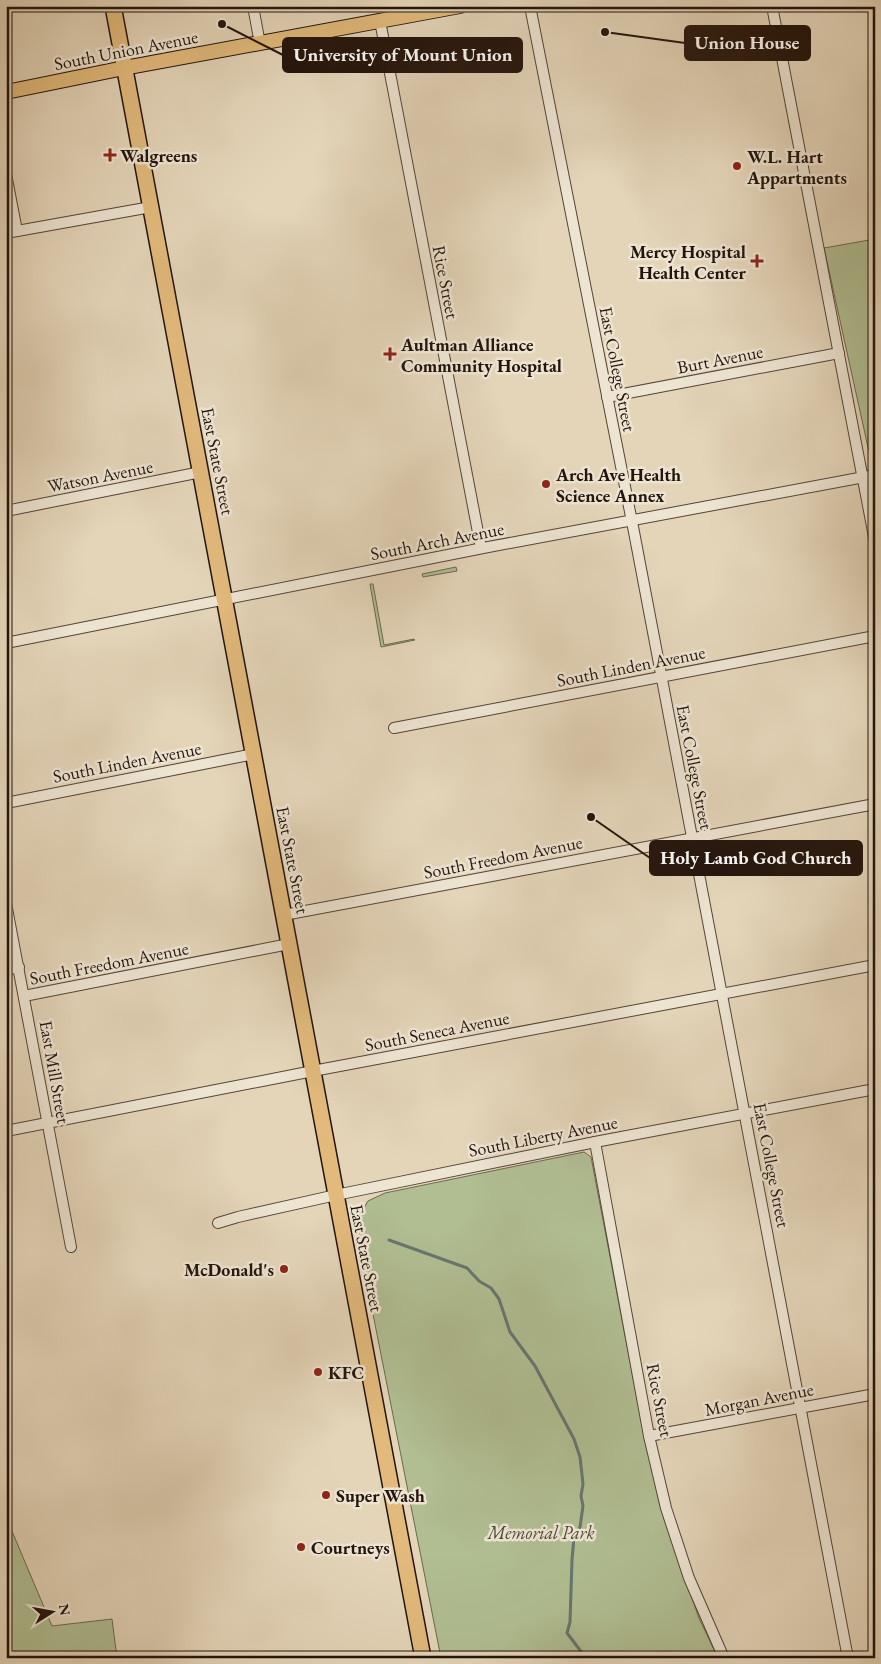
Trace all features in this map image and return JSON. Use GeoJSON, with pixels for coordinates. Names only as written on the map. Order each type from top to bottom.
{"type":"FeatureCollection","features":[{"type":"Feature","properties":{"kind":"highway","name":"East State Street"},"geometry":{"type":"LineString","coordinates":[[113,6],[423,1658]]}},
{"type":"Feature","properties":{"kind":"main road","name":"South Union Avenue"},"geometry":{"type":"LineString","coordinates":[[6,92],[124,68],[460,6]]}},
{"type":"Feature","properties":{"kind":"street"},"geometry":{"type":"LineString","coordinates":[[253,6],[260,44]]}},
{"type":"Feature","properties":{"kind":"street","name":"East College Street"},"geometry":{"type":"LineString","coordinates":[[530,6],[632,521],[847,1652]]}},
{"type":"Feature","properties":{"kind":"street"},"geometry":{"type":"LineString","coordinates":[[772,6],[875,542]]}},
{"type":"Feature","properties":{"kind":"street","name":"Rice Street"},"geometry":{"type":"LineString","coordinates":[[380,21],[481,548]]}},
{"type":"Feature","properties":{"kind":"street"},"geometry":{"type":"LineString","coordinates":[[6,174],[11,232],[151,208]]}},
{"type":"Feature","properties":{"kind":"street","name":"Burt Avenue"},"geometry":{"type":"LineString","coordinates":[[607,397],[839,353]]}},
{"type":"Feature","properties":{"kind":"street","name":"Watson Avenue"},"geometry":{"type":"LineString","coordinates":[[6,511],[201,472]]}},
{"type":"Feature","properties":{"kind":"street","name":"South Arch Avenue"},"geometry":{"type":"LineString","coordinates":[[6,643],[481,548],[875,475]]}},
{"type":"Feature","properties":{"kind":"street","name":"South Linden Avenue"},"geometry":{"type":"LineString","coordinates":[[394,728],[875,636]]}},
{"type":"Feature","properties":{"kind":"street","name":"South Linden Avenue"},"geometry":{"type":"LineString","coordinates":[[6,802],[254,754]]}},
{"type":"Feature","properties":{"kind":"street","name":"South Freedom Avenue"},"geometry":{"type":"LineString","coordinates":[[284,915],[875,804]]}},
{"type":"Feature","properties":{"kind":"street","name":"East Mill Street"},"geometry":{"type":"LineString","coordinates":[[6,903],[71,1247]]}},
{"type":"Feature","properties":{"kind":"street","name":"South Freedom Avenue"},"geometry":{"type":"LineString","coordinates":[[24,996],[289,944]]}},
{"type":"Feature","properties":{"kind":"street","name":"South Seneca Avenue"},"geometry":{"type":"LineString","coordinates":[[6,1131],[875,965]]}},
{"type":"Feature","properties":{"kind":"street","name":"South Freedom Avenue"},"geometry":{"type":"LineString","coordinates":[[6,970],[18,967]]}},
{"type":"Feature","properties":{"kind":"street","name":"South Liberty Avenue"},"geometry":{"type":"LineString","coordinates":[[218,1223],[336,1195],[595,1142],[875,1089]]}},
{"type":"Feature","properties":{"kind":"street","name":"Rice Street"},"geometry":{"type":"LineString","coordinates":[[595,1142],[650,1436],[666,1508],[678,1550],[700,1607],[723,1656]]}},
{"type":"Feature","properties":{"kind":"street","name":"Morgan Avenue"},"geometry":{"type":"LineString","coordinates":[[650,1436],[875,1394]]}},
{"type":"Feature","properties":{"kind":"green space"},"geometry":{"type":"Polygon","coordinates":[[[875,239],[875,460],[871,461],[824,248],[875,239]]]}},
{"type":"Feature","properties":{"kind":"green space"},"geometry":{"type":"Polygon","coordinates":[[[456,567],[457,571],[423,577],[422,574],[456,567]]]}},
{"type":"Feature","properties":{"kind":"green space"},"geometry":{"type":"Polygon","coordinates":[[[370,584],[373,584],[384,645],[415,640],[381,647],[370,584]]]}},
{"type":"Feature","properties":{"kind":"green space","name":"Memorial Park"},"geometry":{"type":"Polygon","coordinates":[[[584,1152],[591,1157],[644,1435],[665,1521],[699,1618],[718,1658],[570,1658],[568,1652],[543,1658],[441,1658],[355,1223],[368,1201],[385,1193],[584,1152]]]}},
{"type":"Feature","properties":{"kind":"green space"},"geometry":{"type":"Polygon","coordinates":[[[6,1517],[52,1626],[112,1619],[117,1658],[6,1658],[6,1517]]]}},
{"type":"Feature","properties":{"kind":"waterway"},"geometry":{"type":"LineString","coordinates":[[389,1240],[467,1268],[479,1281],[491,1288],[499,1299],[510,1332],[535,1366],[574,1439],[580,1457],[583,1506],[580,1527],[574,1537],[570,1622],[567,1633],[586,1658]]}},
{"type":"Feature","properties":{"kind":"place","name":"University of Mount Union"},"geometry":{"type":"Point","coordinates":[222,24]}},
{"type":"Feature","properties":{"kind":"place","name":"Union House"},"geometry":{"type":"Point","coordinates":[605,32]}},
{"type":"Feature","properties":{"kind":"place","name":"Walgreens"},"geometry":{"type":"Point","coordinates":[110,155]}},
{"type":"Feature","properties":{"kind":"place","name":"W.L. Hart Appartments"},"geometry":{"type":"Point","coordinates":[737,166]}},
{"type":"Feature","properties":{"kind":"place","name":"Mercy Hospital Health Center"},"geometry":{"type":"Point","coordinates":[757,261]}},
{"type":"Feature","properties":{"kind":"place","name":"Aultman Alliance Community Hospital"},"geometry":{"type":"Point","coordinates":[390,354]}},
{"type":"Feature","properties":{"kind":"place","name":"Arch Ave Health Science Annex"},"geometry":{"type":"Point","coordinates":[546,484]}},
{"type":"Feature","properties":{"kind":"place","name":"Holy Lamb God Church"},"geometry":{"type":"Point","coordinates":[591,817]}},
{"type":"Feature","properties":{"kind":"place","name":"McDonald's"},"geometry":{"type":"Point","coordinates":[284,1269]}},
{"type":"Feature","properties":{"kind":"place","name":"KFC"},"geometry":{"type":"Point","coordinates":[318,1372]}},
{"type":"Feature","properties":{"kind":"place","name":"Super Wash"},"geometry":{"type":"Point","coordinates":[326,1495]}},
{"type":"Feature","properties":{"kind":"place","name":"Courtneys"},"geometry":{"type":"Point","coordinates":[301,1547]}}]}
